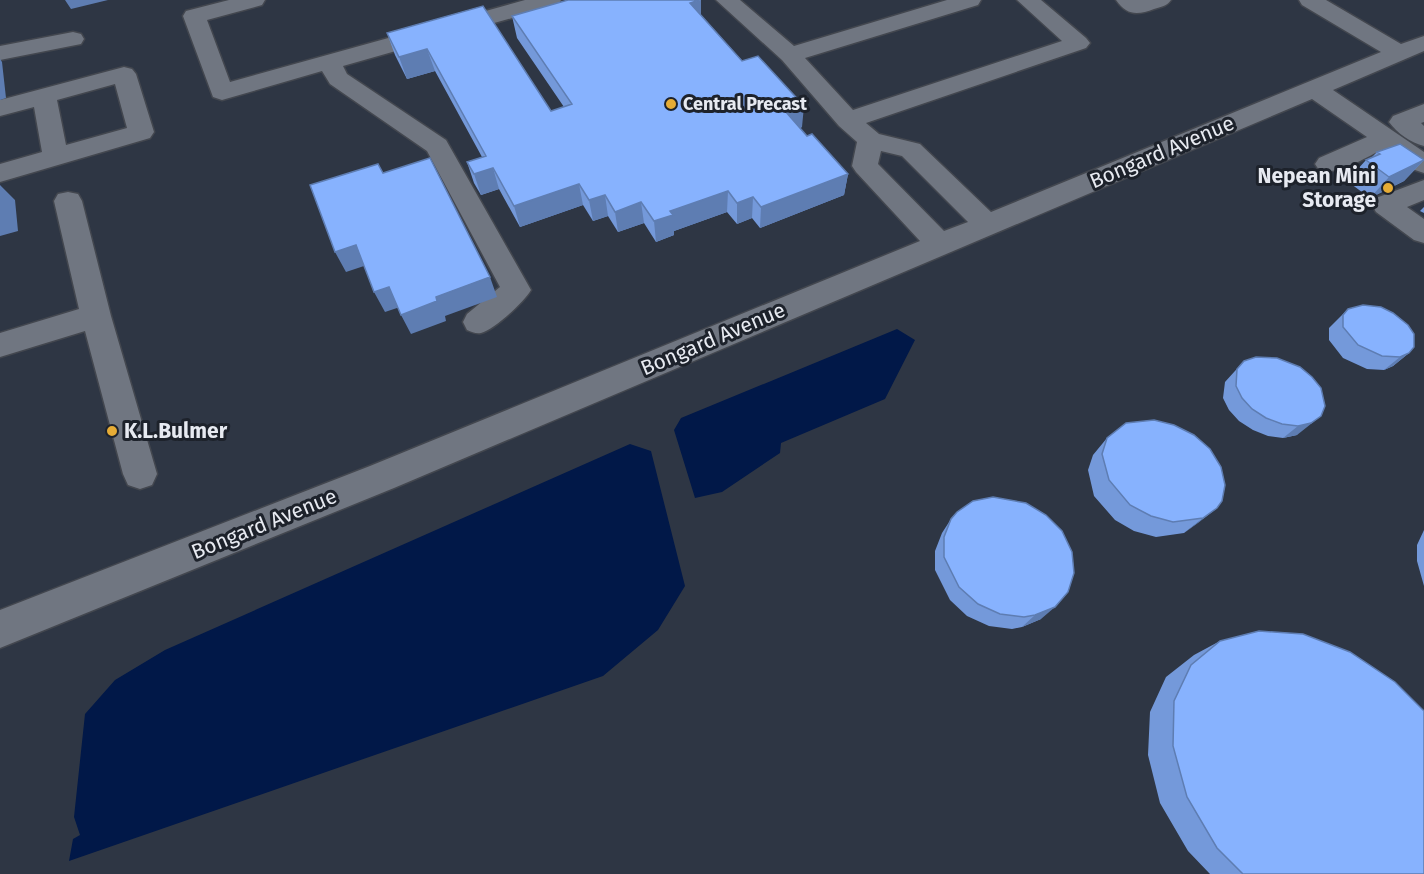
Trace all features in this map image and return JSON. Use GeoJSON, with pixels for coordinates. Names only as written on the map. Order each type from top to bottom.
{"type":"FeatureCollection","features":[{"type":"Feature","properties":{"kind":"street"},"geometry":{"type":"LineString","coordinates":[[254,0],[194,16],[222,92],[536,2]]}},
{"type":"Feature","properties":{"kind":"street"},"geometry":{"type":"LineString","coordinates":[[727,0],[790,55],[848,120],[870,140],[911,150],[988,225]]}},
{"type":"Feature","properties":{"kind":"street"},"geometry":{"type":"LineString","coordinates":[[790,55],[970,0]]}},
{"type":"Feature","properties":{"kind":"street"},"geometry":{"type":"LineString","coordinates":[[848,120],[1078,43],[1028,0]]}},
{"type":"Feature","properties":{"kind":"street"},"geometry":{"type":"LineString","coordinates":[[1127,0],[1137,8],[1160,0]]}},
{"type":"Feature","properties":{"kind":"street"},"geometry":{"type":"LineString","coordinates":[[1310,0],[1411,48]]}},
{"type":"Feature","properties":{"kind":"street"},"geometry":{"type":"LineString","coordinates":[[0,53],[72,39]]}},
{"type":"Feature","properties":{"kind":"street","name":"Bongard Avenue"},"geometry":{"type":"LineString","coordinates":[[0,629],[382,477],[1411,48]]}},
{"type":"Feature","properties":{"kind":"street"},"geometry":{"type":"LineString","coordinates":[[329,62],[338,79],[437,146],[516,290],[478,321]]}},
{"type":"Feature","properties":{"kind":"street"},"geometry":{"type":"LineString","coordinates":[[0,108],[124,74],[141,132],[0,173]]}},
{"type":"Feature","properties":{"kind":"street"},"geometry":{"type":"LineString","coordinates":[[1315,89],[1424,164]]}},
{"type":"Feature","properties":{"kind":"street"},"geometry":{"type":"LineString","coordinates":[[44,96],[56,157]]}},
{"type":"Feature","properties":{"kind":"street"},"geometry":{"type":"LineString","coordinates":[[1424,112],[1402,122],[1424,138]]}},
{"type":"Feature","properties":{"kind":"street"},"geometry":{"type":"LineString","coordinates":[[1328,164],[1386,138]]}},
{"type":"Feature","properties":{"kind":"street"},"geometry":{"type":"LineString","coordinates":[[870,140],[865,166],[940,244]]}},
{"type":"Feature","properties":{"kind":"street"},"geometry":{"type":"LineString","coordinates":[[1424,189],[1386,205],[1424,233]]}},
{"type":"Feature","properties":{"kind":"street"},"geometry":{"type":"LineString","coordinates":[[68,201],[96,316],[140,474]]}},
{"type":"Feature","properties":{"kind":"street"},"geometry":{"type":"LineString","coordinates":[[0,345],[96,316]]}},
{"type":"Feature","properties":{"kind":"shaded area"},"geometry":{"type":"Polygon","coordinates":[[[0,0],[1424,0],[1424,874],[0,874],[0,0]]]}},
{"type":"Feature","properties":{"kind":"water"},"geometry":{"type":"Polygon","coordinates":[[[897,329],[915,340],[885,399],[781,443],[780,453],[722,492],[695,498],[674,430],[681,418],[897,329]]]}},
{"type":"Feature","properties":{"kind":"water"},"geometry":{"type":"Polygon","coordinates":[[[630,444],[651,451],[685,586],[658,630],[603,676],[69,861],[73,839],[80,835],[74,817],[85,714],[115,680],[165,650],[630,444]]]}},
{"type":"Feature","properties":{"kind":"building","name":"Central Precast"},"geometry":{"type":"Polygon","coordinates":[[[568,0],[699,0],[690,3],[742,61],[758,56],[804,106],[786,112],[807,136],[812,134],[848,174],[761,207],[753,197],[737,203],[728,191],[670,211],[673,215],[654,221],[641,202],[615,212],[605,195],[589,200],[579,184],[514,206],[493,168],[474,174],[467,162],[486,156],[427,49],[399,57],[387,33],[483,6],[551,111],[572,104],[512,16],[568,0]]]}},
{"type":"Feature","properties":{"kind":"building"},"geometry":{"type":"Polygon","coordinates":[[[1400,144],[1424,160],[1389,177],[1366,160],[1380,154],[1377,152],[1400,144]]]}},
{"type":"Feature","properties":{"kind":"building"},"geometry":{"type":"Polygon","coordinates":[[[430,158],[490,277],[436,297],[437,301],[401,315],[389,287],[374,292],[356,245],[335,252],[310,185],[378,164],[383,173],[430,158]]]}},
{"type":"Feature","properties":{"kind":"building"},"geometry":{"type":"Polygon","coordinates":[[[1363,305],[1381,307],[1408,325],[1414,334],[1414,347],[1409,353],[1400,357],[1382,356],[1358,345],[1343,327],[1343,315],[1348,309],[1363,305]]]}},
{"type":"Feature","properties":{"kind":"building"},"geometry":{"type":"Polygon","coordinates":[[[1256,357],[1277,358],[1300,367],[1312,377],[1321,388],[1325,406],[1321,416],[1311,423],[1298,426],[1282,424],[1252,409],[1242,398],[1236,386],[1237,369],[1244,361],[1256,357]]]}},
{"type":"Feature","properties":{"kind":"building"},"geometry":{"type":"Polygon","coordinates":[[[1154,420],[1174,425],[1194,435],[1210,449],[1221,467],[1225,485],[1222,501],[1217,508],[1203,518],[1173,522],[1151,516],[1130,505],[1109,480],[1102,454],[1107,438],[1126,423],[1154,420]]]}},
{"type":"Feature","properties":{"kind":"building"},"geometry":{"type":"Polygon","coordinates":[[[993,497],[1026,503],[1046,515],[1062,531],[1072,552],[1074,573],[1068,592],[1055,607],[1024,617],[1000,614],[978,604],[959,587],[944,557],[944,537],[951,519],[957,512],[973,501],[993,497]]]}},
{"type":"Feature","properties":{"kind":"building"},"geometry":{"type":"Polygon","coordinates":[[[1259,631],[1303,634],[1350,652],[1395,682],[1424,711],[1424,874],[1243,874],[1217,848],[1187,797],[1173,746],[1174,701],[1191,665],[1220,641],[1259,631]]]}},
{"type":"Feature","properties":{"kind":"place","name":"Central Precast"},"geometry":{"type":"Point","coordinates":[671,104]}},
{"type":"Feature","properties":{"kind":"place","name":"Nepean Mini Storage"},"geometry":{"type":"Point","coordinates":[1388,188]}},
{"type":"Feature","properties":{"kind":"place","name":"K.L.Bulmer"},"geometry":{"type":"Point","coordinates":[112,431]}}]}
